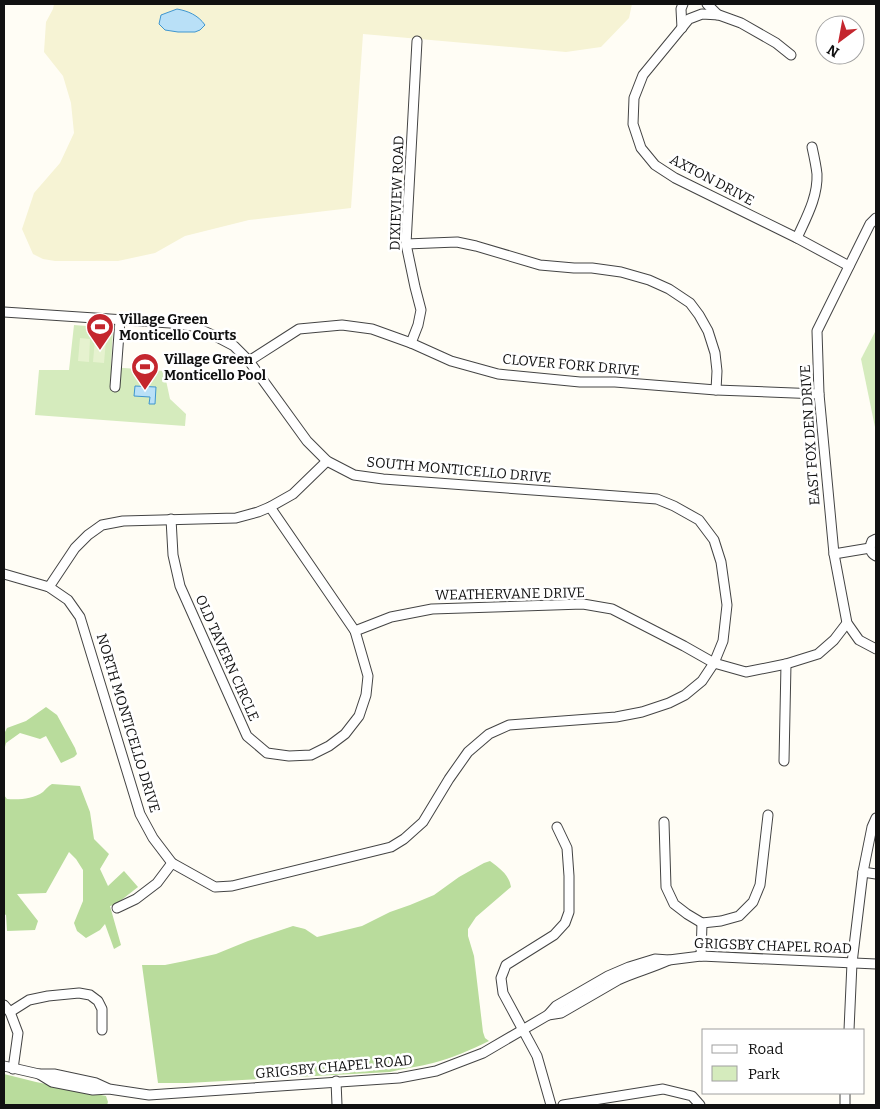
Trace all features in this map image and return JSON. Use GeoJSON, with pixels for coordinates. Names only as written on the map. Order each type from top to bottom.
{"type":"FeatureCollection","features":[{"type":"Feature","properties":{"kind":"street"},"geometry":{"type":"LineString","coordinates":[[682,28],[681,10],[683,4]]}},
{"type":"Feature","properties":{"kind":"street"},"geometry":{"type":"LineString","coordinates":[[708,4],[718,15]]}},
{"type":"Feature","properties":{"kind":"street","name":"AXTON DRIVE"},"geometry":{"type":"LineString","coordinates":[[791,55],[776,43],[741,23],[718,15],[702,14],[689,19],[643,75],[634,98],[633,124],[641,148],[655,165],[675,178],[797,238],[849,266]]}},
{"type":"Feature","properties":{"kind":"street","name":"DIXIEVIEW ROAD"},"geometry":{"type":"LineString","coordinates":[[411,343],[418,325],[420,310],[406,244],[417,41]]}},
{"type":"Feature","properties":{"kind":"street"},"geometry":{"type":"LineString","coordinates":[[797,238],[812,207],[816,190],[817,175],[812,146]]}},
{"type":"Feature","properties":{"kind":"street","name":"EAST FOX DEN DRIVE"},"geometry":{"type":"LineString","coordinates":[[876,218],[870,224],[817,331],[819,394],[834,554],[847,623],[859,640],[876,649]]}},
{"type":"Feature","properties":{"kind":"street"},"geometry":{"type":"LineString","coordinates":[[406,244],[457,242],[540,265],[592,268],[620,272],[649,280],[669,289],[690,303],[708,331],[715,353],[716,390]]}},
{"type":"Feature","properties":{"kind":"street","name":"SOUTH MONTICELLO DRIVE"},"geometry":{"type":"LineString","coordinates":[[4,312],[170,323],[192,326],[215,336],[234,346],[249,361],[307,442],[327,461],[354,474],[383,479],[656,500],[674,506],[699,520],[714,540],[721,562],[727,606],[722,641],[714,663]]}},
{"type":"Feature","properties":{"kind":"street"},"geometry":{"type":"LineString","coordinates":[[115,387],[120,320]]}},
{"type":"Feature","properties":{"kind":"street","name":"CLOVER FORK DRIVE"},"geometry":{"type":"LineString","coordinates":[[249,361],[299,329],[342,325],[372,329],[411,343],[451,361],[498,374],[716,390],[819,394]]}},
{"type":"Feature","properties":{"kind":"street"},"geometry":{"type":"LineString","coordinates":[[49,587],[75,548],[102,525],[123,521],[236,518],[258,512],[293,494],[327,461]]}},
{"type":"Feature","properties":{"kind":"street","name":"OLD TAVERN CIRCLE"},"geometry":{"type":"LineString","coordinates":[[171,519],[173,555],[180,586],[247,736],[267,753],[288,756],[311,755],[329,746],[345,734],[359,716],[366,695],[368,676],[355,631],[270,507]]}},
{"type":"Feature","properties":{"kind":"street"},"geometry":{"type":"LineString","coordinates":[[876,538],[872,541],[870,548],[876,556]]}},
{"type":"Feature","properties":{"kind":"street"},"geometry":{"type":"LineString","coordinates":[[834,554],[870,548]]}},
{"type":"Feature","properties":{"kind":"street","name":"NORTH MONTICELLO DRIVE"},"geometry":{"type":"LineString","coordinates":[[4,574],[49,587],[68,600],[80,618],[140,814],[153,838],[172,863],[215,888],[232,886],[391,847],[404,839],[423,822],[468,752],[489,734],[509,725],[616,717],[651,709],[669,703],[684,695],[702,680],[714,663]]}},
{"type":"Feature","properties":{"kind":"street","name":"WEATHERVANE DRIVE"},"geometry":{"type":"LineString","coordinates":[[355,631],[392,617],[432,609],[583,604],[612,609],[714,663],[746,672],[786,664],[818,654],[834,640],[847,623]]}},
{"type":"Feature","properties":{"kind":"street"},"geometry":{"type":"LineString","coordinates":[[784,761],[786,664]]}},
{"type":"Feature","properties":{"kind":"street"},"geometry":{"type":"LineString","coordinates":[[664,822],[666,887],[674,904],[702,922],[721,921],[739,916],[753,902],[760,885],[768,815]]}},
{"type":"Feature","properties":{"kind":"street"},"geometry":{"type":"LineString","coordinates":[[849,1029],[852,963],[863,872],[872,826],[876,818]]}},
{"type":"Feature","properties":{"kind":"street"},"geometry":{"type":"LineString","coordinates":[[551,1105],[536,1056],[502,993],[501,978],[506,964],[554,935],[565,923],[569,912],[569,876],[566,848],[557,827]]}},
{"type":"Feature","properties":{"kind":"street"},"geometry":{"type":"LineString","coordinates":[[116,908],[136,899],[157,883],[172,863]]}},
{"type":"Feature","properties":{"kind":"street"},"geometry":{"type":"LineString","coordinates":[[863,872],[876,874]]}},
{"type":"Feature","properties":{"kind":"street"},"geometry":{"type":"LineString","coordinates":[[701,956],[702,922]]}},
{"type":"Feature","properties":{"kind":"street","name":"GRIGSBY CHAPEL ROAD"},"geometry":{"type":"LineString","coordinates":[[8,1068],[39,1074],[54,1074],[96,1083],[109,1089],[149,1094],[398,1078],[436,1071],[483,1053],[548,1015],[556,1006],[616,972],[656,959],[669,960],[701,956],[876,964]]}},
{"type":"Feature","properties":{"kind":"street"},"geometry":{"type":"LineString","coordinates":[[8,1068],[18,1033],[7,1009],[29,1000],[79,993],[90,995],[98,1001],[102,1008],[102,1030]]}},
{"type":"Feature","properties":{"kind":"street"},"geometry":{"type":"LineString","coordinates":[[336,1081],[337,1105]]}},
{"type":"Feature","properties":{"kind":"street"},"geometry":{"type":"LineString","coordinates":[[563,1105],[663,1089],[692,1096],[700,1105]]}},
{"type":"Feature","properties":{"kind":"street"},"geometry":{"type":"LineString","coordinates":[[149,1094],[152,1105]]}},
{"type":"Feature","properties":{"kind":"shaded area"},"geometry":{"type":"Polygon","coordinates":[[[54,4],[632,4],[629,18],[601,47],[566,52],[363,34],[351,208],[249,220],[185,236],[155,253],[118,261],[55,261],[43,259],[33,254],[22,229],[34,193],[60,163],[74,133],[71,103],[63,76],[44,52],[46,22],[54,4]]]}},
{"type":"Feature","properties":{"kind":"green space"},"geometry":{"type":"Polygon","coordinates":[[[74,325],[113,328],[111,367],[164,371],[170,399],[186,414],[185,426],[35,415],[39,370],[69,370],[74,325]]]}},
{"type":"Feature","properties":{"kind":"green space"},"geometry":{"type":"Polygon","coordinates":[[[876,330],[876,432],[861,359],[876,330]]]}},
{"type":"Feature","properties":{"kind":"green space","name":"Village Green Monticello Courts"},"geometry":{"type":"Polygon","coordinates":[[[80,338],[90,339],[89,362],[78,361],[80,338]]]}},
{"type":"Feature","properties":{"kind":"green space","name":"Village Green Monticello Courts"},"geometry":{"type":"Polygon","coordinates":[[[95,339],[106,340],[104,363],[93,362],[95,339]]]}},
{"type":"Feature","properties":{"kind":"green space"},"geometry":{"type":"Polygon","coordinates":[[[46,707],[57,715],[77,754],[61,763],[46,736],[40,739],[20,733],[6,743],[4,751],[4,734],[7,728],[26,721],[46,707]]]}},
{"type":"Feature","properties":{"kind":"green space"},"geometry":{"type":"Polygon","coordinates":[[[52,784],[80,786],[90,812],[94,839],[109,854],[100,869],[108,886],[124,871],[138,887],[115,905],[110,906],[121,945],[114,949],[105,924],[100,930],[86,938],[77,931],[74,923],[83,901],[83,870],[69,852],[46,893],[17,894],[38,921],[35,930],[7,931],[6,915],[4,914],[4,795],[7,799],[30,798],[43,792],[52,784]]]}},
{"type":"Feature","properties":{"kind":"green space"},"geometry":{"type":"Polygon","coordinates":[[[490,861],[506,875],[511,887],[476,917],[468,929],[468,936],[474,956],[483,1032],[485,1038],[489,1041],[440,1061],[390,1072],[158,1083],[142,965],[165,965],[216,954],[293,926],[305,929],[317,937],[362,926],[390,912],[434,895],[459,877],[490,861]]]}},
{"type":"Feature","properties":{"kind":"green space"},"geometry":{"type":"Polygon","coordinates":[[[4,1074],[106,1096],[108,1102],[107,1105],[4,1105],[4,1074]]]}},
{"type":"Feature","properties":{"kind":"water"},"geometry":{"type":"Polygon","coordinates":[[[177,9],[192,14],[205,25],[195,32],[165,30],[159,24],[161,15],[177,9]]]}},
{"type":"Feature","properties":{"kind":"water","name":"Village Green Monticello Pool"},"geometry":{"type":"Polygon","coordinates":[[[135,386],[156,387],[155,404],[149,404],[150,397],[134,396],[135,386]]]}},
{"type":"Feature","properties":{"kind":"place","name":"Village Green Monticello Courts"},"geometry":{"type":"Point","coordinates":[100,351]}},
{"type":"Feature","properties":{"kind":"place","name":"Village Green Monticello Pool"},"geometry":{"type":"Point","coordinates":[145,391]}}]}
